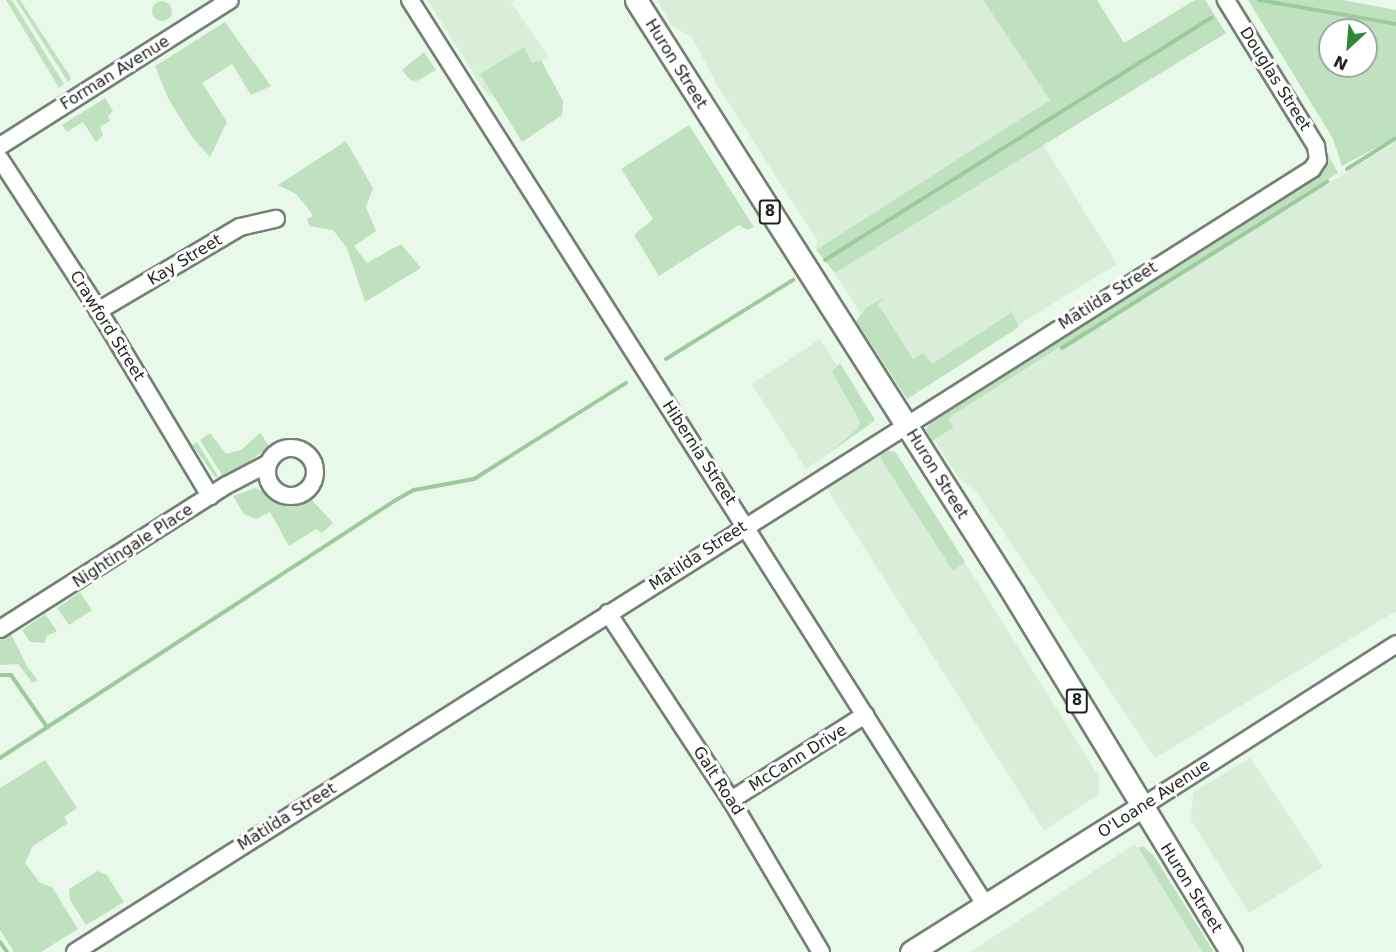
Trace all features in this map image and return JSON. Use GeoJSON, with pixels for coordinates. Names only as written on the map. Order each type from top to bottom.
{"type":"FeatureCollection","features":[{"type":"Feature","properties":{"kind":"main road","name":"Huron Street"},"geometry":{"type":"LineString","coordinates":[[636,0],[1013,593],[1140,808],[1231,952]]}},
{"type":"Feature","properties":{"kind":"main road","name":"O'Loane Avenue"},"geometry":{"type":"LineString","coordinates":[[911,952],[1140,808]]}},
{"type":"Feature","properties":{"kind":"street","name":"Forman Avenue"},"geometry":{"type":"LineString","coordinates":[[0,146],[230,0]]}},
{"type":"Feature","properties":{"kind":"street","name":"Hibernia Street"},"geometry":{"type":"LineString","coordinates":[[410,0],[986,906]]}},
{"type":"Feature","properties":{"kind":"street","name":"Douglas Street"},"geometry":{"type":"LineString","coordinates":[[1226,0],[1316,146],[1318,160]]}},
{"type":"Feature","properties":{"kind":"street","name":"Crawford Street"},"geometry":{"type":"LineString","coordinates":[[0,159],[98,311],[210,496]]}},
{"type":"Feature","properties":{"kind":"street","name":"Matilda Street"},"geometry":{"type":"LineString","coordinates":[[75,952],[905,424],[1312,169],[1318,160]]}},
{"type":"Feature","properties":{"kind":"street","name":"Kay Street"},"geometry":{"type":"LineString","coordinates":[[98,311],[240,227],[276,219]]}},
{"type":"Feature","properties":{"kind":"street","name":"Nightingale Place"},"geometry":{"type":"LineString","coordinates":[[0,629],[210,496],[267,464]]}},
{"type":"Feature","properties":{"kind":"street","name":"Galt Road"},"geometry":{"type":"LineString","coordinates":[[608,613],[731,800],[821,952]]}},
{"type":"Feature","properties":{"kind":"street","name":"O'Loane Avenue"},"geometry":{"type":"LineString","coordinates":[[1140,808],[1396,644]]}},
{"type":"Feature","properties":{"kind":"street","name":"McCann Drive"},"geometry":{"type":"LineString","coordinates":[[731,800],[865,715]]}},
{"type":"Feature","properties":{"kind":"shaded area"},"geometry":{"type":"Polygon","coordinates":[[[6,0],[12,0],[64,84],[59,88],[6,0]]]}},
{"type":"Feature","properties":{"kind":"shaded area"},"geometry":{"type":"Polygon","coordinates":[[[16,0],[20,0],[68,73],[71,79],[68,82],[16,0]]]}},
{"type":"Feature","properties":{"kind":"shaded area"},"geometry":{"type":"Polygon","coordinates":[[[427,0],[514,0],[511,3],[549,57],[489,97],[427,0]]]}},
{"type":"Feature","properties":{"kind":"shaded area"},"geometry":{"type":"Polygon","coordinates":[[[657,0],[983,0],[1051,100],[816,250],[817,240],[717,85],[692,37],[672,26],[657,0]]]}},
{"type":"Feature","properties":{"kind":"shaded area"},"geometry":{"type":"Polygon","coordinates":[[[983,0],[1097,0],[1124,43],[1195,0],[1205,0],[1226,33],[835,273],[816,250],[1050,100],[983,0]]]}},
{"type":"Feature","properties":{"kind":"shaded area"},"geometry":{"type":"Polygon","coordinates":[[[1248,0],[1343,0],[1396,10],[1396,137],[1342,166],[1333,139],[1248,0]]]}},
{"type":"Feature","properties":{"kind":"shaded area"},"geometry":{"type":"Polygon","coordinates":[[[162,1],[169,4],[172,11],[169,18],[162,21],[155,18],[152,11],[155,4],[162,1]]]}},
{"type":"Feature","properties":{"kind":"shaded area"},"geometry":{"type":"Polygon","coordinates":[[[225,22],[271,86],[251,95],[232,64],[202,83],[227,122],[210,157],[192,137],[168,98],[155,66],[225,22]]]}},
{"type":"Feature","properties":{"kind":"shaded area"},"geometry":{"type":"Polygon","coordinates":[[[524,47],[532,63],[541,60],[563,101],[562,115],[522,142],[480,74],[524,47]]]}},
{"type":"Feature","properties":{"kind":"shaded area"},"geometry":{"type":"Polygon","coordinates":[[[424,52],[436,70],[417,81],[410,80],[402,70],[424,52]]]}},
{"type":"Feature","properties":{"kind":"shaded area"},"geometry":{"type":"Polygon","coordinates":[[[105,98],[113,111],[108,116],[110,121],[100,127],[103,135],[96,142],[83,122],[67,132],[62,125],[105,98]]]}},
{"type":"Feature","properties":{"kind":"shaded area"},"geometry":{"type":"Polygon","coordinates":[[[689,125],[754,227],[747,230],[739,225],[659,276],[634,235],[653,219],[621,169],[689,125]]]}},
{"type":"Feature","properties":{"kind":"shaded area"},"geometry":{"type":"Polygon","coordinates":[[[346,141],[373,188],[366,207],[376,231],[354,246],[367,263],[401,244],[421,268],[365,302],[347,248],[333,230],[309,226],[307,219],[313,216],[306,206],[296,194],[278,185],[346,141]]]}},
{"type":"Feature","properties":{"kind":"shaded area"},"geometry":{"type":"Polygon","coordinates":[[[1396,142],[1396,611],[1155,758],[977,493],[959,478],[928,430],[1396,142]]]}},
{"type":"Feature","properties":{"kind":"shaded area"},"geometry":{"type":"Polygon","coordinates":[[[1043,145],[1117,264],[909,392],[835,273],[1043,145]]]}},
{"type":"Feature","properties":{"kind":"shaded area"},"geometry":{"type":"Polygon","coordinates":[[[1324,147],[1338,173],[951,416],[948,420],[954,427],[932,441],[926,430],[932,419],[1312,181],[1318,172],[1324,147]]]}},
{"type":"Feature","properties":{"kind":"shaded area"},"geometry":{"type":"Polygon","coordinates":[[[887,296],[878,304],[913,359],[923,353],[932,364],[1011,313],[1007,303],[1019,327],[907,399],[856,321],[867,307],[887,296]]]}},
{"type":"Feature","properties":{"kind":"shaded area"},"geometry":{"type":"Polygon","coordinates":[[[820,339],[874,422],[806,469],[752,384],[820,339]]]}},
{"type":"Feature","properties":{"kind":"shaded area"},"geometry":{"type":"Polygon","coordinates":[[[840,363],[875,420],[832,451],[858,428],[860,421],[832,372],[840,363]]]}},
{"type":"Feature","properties":{"kind":"shaded area"},"geometry":{"type":"Polygon","coordinates":[[[210,433],[226,454],[241,450],[260,433],[270,447],[224,478],[200,440],[210,433]]]}},
{"type":"Feature","properties":{"kind":"shaded area"},"geometry":{"type":"Polygon","coordinates":[[[197,442],[218,476],[216,478],[192,445],[197,442]]]}},
{"type":"Feature","properties":{"kind":"shaded area"},"geometry":{"type":"Polygon","coordinates":[[[887,449],[896,452],[1099,777],[1099,794],[1044,831],[826,487],[887,449]]]}},
{"type":"Feature","properties":{"kind":"shaded area"},"geometry":{"type":"Polygon","coordinates":[[[889,451],[895,452],[965,562],[953,571],[881,459],[881,454],[889,451]]]}},
{"type":"Feature","properties":{"kind":"shaded area"},"geometry":{"type":"Polygon","coordinates":[[[255,488],[287,502],[310,498],[333,523],[322,533],[316,529],[289,546],[270,512],[256,519],[244,514],[233,496],[255,488]]]}},
{"type":"Feature","properties":{"kind":"shaded area"},"geometry":{"type":"Polygon","coordinates":[[[80,592],[92,610],[69,625],[57,608],[80,592]]]}},
{"type":"Feature","properties":{"kind":"shaded area"},"geometry":{"type":"Polygon","coordinates":[[[45,614],[57,631],[47,636],[44,643],[30,642],[22,630],[45,614]]]}},
{"type":"Feature","properties":{"kind":"shaded area"},"geometry":{"type":"Polygon","coordinates":[[[11,634],[27,666],[38,681],[32,682],[18,664],[0,665],[0,639],[11,634]]]}},
{"type":"Feature","properties":{"kind":"shaded area"},"geometry":{"type":"Polygon","coordinates":[[[1250,758],[1323,867],[1249,913],[1191,820],[1193,792],[1250,758]]]}},
{"type":"Feature","properties":{"kind":"shaded area"},"geometry":{"type":"Polygon","coordinates":[[[45,760],[77,808],[64,817],[68,823],[33,846],[25,863],[40,883],[52,887],[78,929],[41,952],[14,952],[0,930],[0,788],[45,760]]]}},
{"type":"Feature","properties":{"kind":"shaded area"},"geometry":{"type":"Polygon","coordinates":[[[1135,844],[1202,952],[970,952],[1021,919],[1135,844]]]}},
{"type":"Feature","properties":{"kind":"shaded area"},"geometry":{"type":"Polygon","coordinates":[[[1143,846],[1154,856],[1214,952],[1202,952],[1138,848],[1143,846]]]}},
{"type":"Feature","properties":{"kind":"shaded area"},"geometry":{"type":"Polygon","coordinates":[[[97,871],[107,875],[124,902],[86,925],[70,900],[69,889],[97,871]]]}},
{"type":"Feature","properties":{"kind":"waterway"},"geometry":{"type":"LineString","coordinates":[[1259,0],[1396,24]]}},
{"type":"Feature","properties":{"kind":"waterway"},"geometry":{"type":"LineString","coordinates":[[825,260],[1211,18]]}},
{"type":"Feature","properties":{"kind":"waterway"},"geometry":{"type":"LineString","coordinates":[[1347,169],[1396,138]]}},
{"type":"Feature","properties":{"kind":"waterway"},"geometry":{"type":"LineString","coordinates":[[1062,348],[1327,182]]}},
{"type":"Feature","properties":{"kind":"waterway"},"geometry":{"type":"LineString","coordinates":[[666,359],[793,280]]}},
{"type":"Feature","properties":{"kind":"waterway"},"geometry":{"type":"LineString","coordinates":[[0,758],[394,501],[414,490],[474,479],[626,383]]}},
{"type":"Feature","properties":{"kind":"waterway"},"geometry":{"type":"LineString","coordinates":[[0,675],[11,675],[47,727]]}},
{"type":"Feature","properties":{"kind":"waterway"},"geometry":{"type":"LineString","coordinates":[[0,942],[7,952]]}}]}
